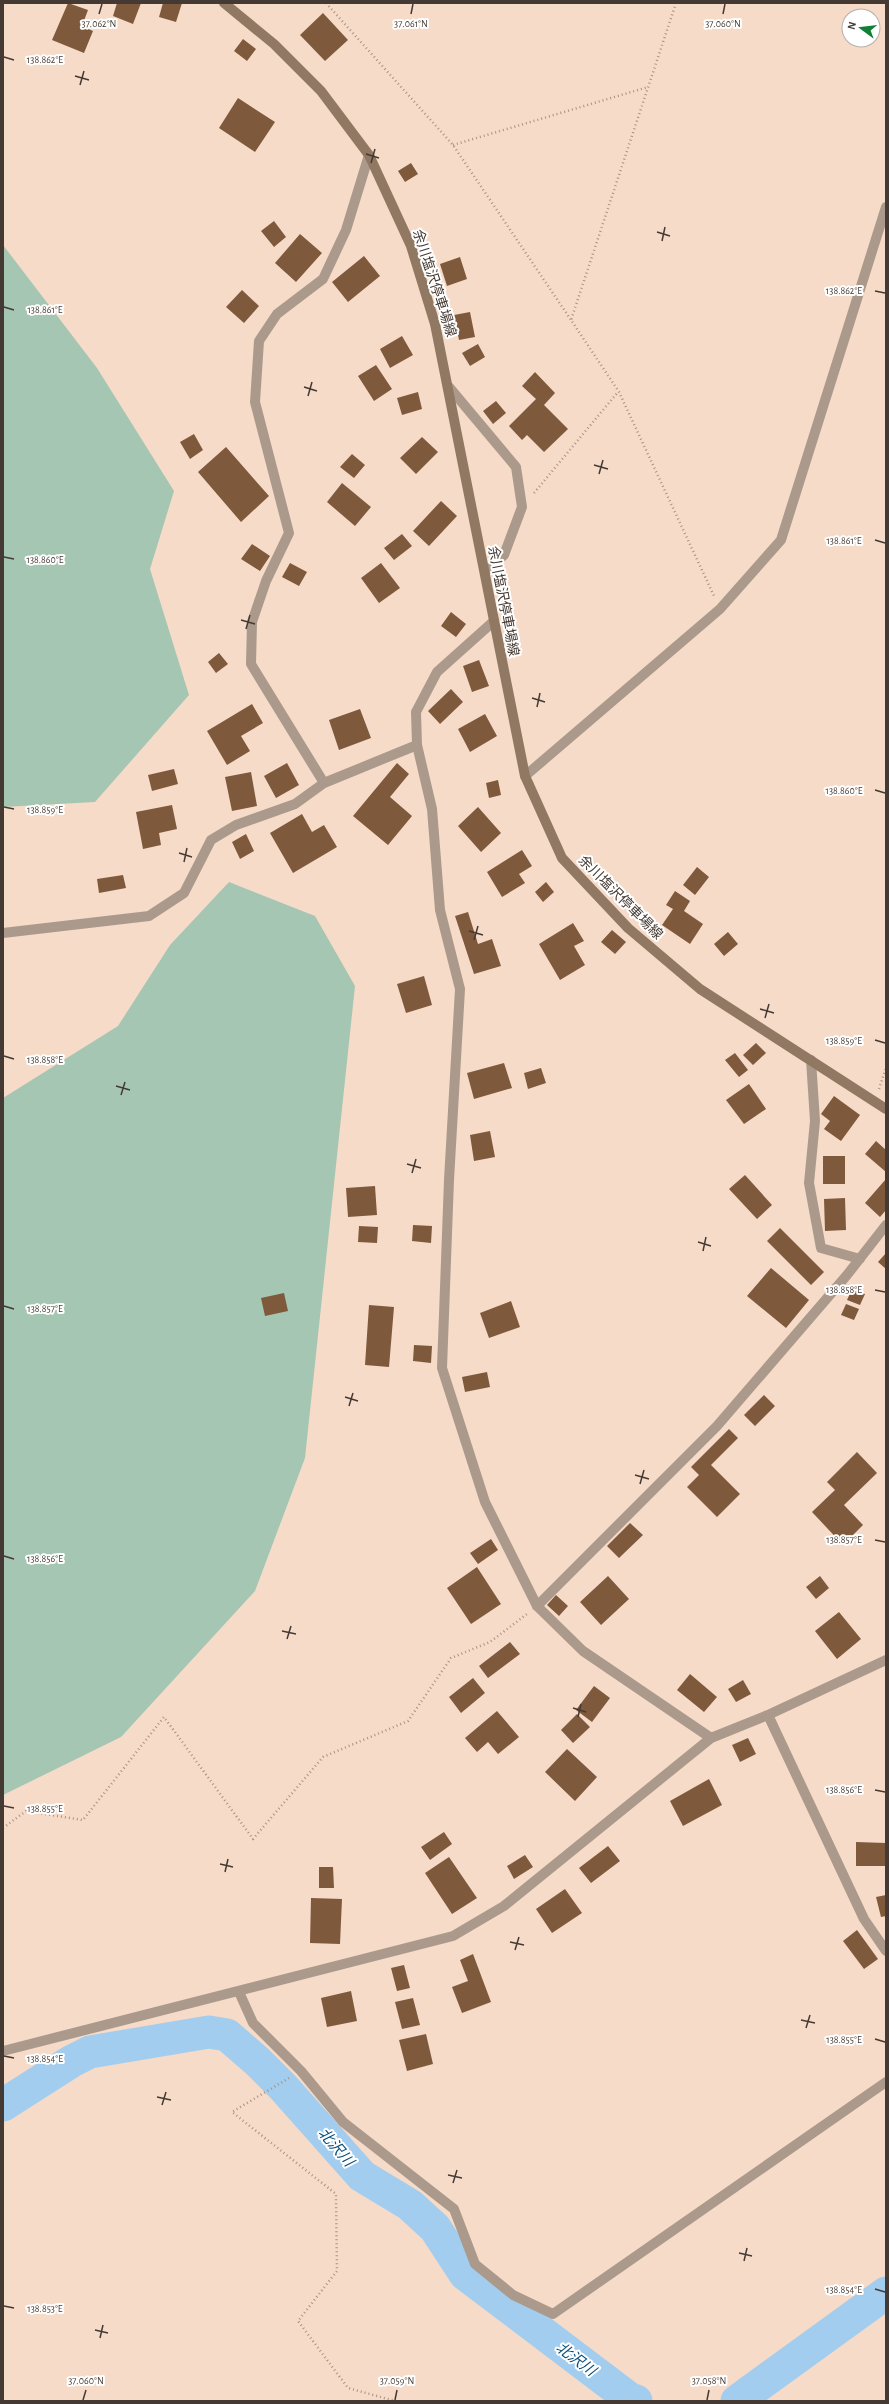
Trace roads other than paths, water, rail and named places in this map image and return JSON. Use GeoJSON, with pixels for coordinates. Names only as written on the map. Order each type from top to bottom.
{"type":"FeatureCollection","features":[{"type":"Feature","properties":{"kind":"main road","name":"余川塩沢停車場線"},"geometry":{"type":"LineString","coordinates":[[224,3],[274,44],[321,91],[369,155],[411,246],[435,324],[449,387],[525,776],[562,858],[628,928],[700,989],[886,1109]]}},
{"type":"Feature","properties":{"kind":"street"},"geometry":{"type":"LineString","coordinates":[[324,783],[251,664],[252,622],[266,581],[289,533],[255,402],[259,341],[277,314],[323,279],[346,230],[369,155]]}},
{"type":"Feature","properties":{"kind":"street"},"geometry":{"type":"LineString","coordinates":[[525,776],[720,609],[782,540],[886,206]]}},
{"type":"Feature","properties":{"kind":"street"},"geometry":{"type":"LineString","coordinates":[[449,387],[516,467],[522,507],[504,556],[485,572]]}},
{"type":"Feature","properties":{"kind":"street"},"geometry":{"type":"LineString","coordinates":[[494,621],[437,672],[416,712],[417,745],[432,808],[440,910],[460,989],[449,1180],[442,1368],[485,1502],[537,1606],[583,1651],[711,1738]]}},
{"type":"Feature","properties":{"kind":"street"},"geometry":{"type":"LineString","coordinates":[[3,933],[149,916],[184,893],[211,840],[236,825],[295,804],[324,783],[417,745]]}},
{"type":"Feature","properties":{"kind":"street"},"geometry":{"type":"LineString","coordinates":[[811,1060],[815,1121],[809,1183],[821,1248],[860,1259]]}},
{"type":"Feature","properties":{"kind":"street"},"geometry":{"type":"LineString","coordinates":[[537,1606],[717,1426],[860,1259],[886,1225]]}},
{"type":"Feature","properties":{"kind":"street"},"geometry":{"type":"LineString","coordinates":[[3,2051],[239,1992],[453,1936],[504,1906],[711,1738],[768,1715],[886,1660]]}},
{"type":"Feature","properties":{"kind":"street"},"geometry":{"type":"LineString","coordinates":[[768,1715],[864,1919],[886,1951]]}},
{"type":"Feature","properties":{"kind":"street"},"geometry":{"type":"LineString","coordinates":[[239,1992],[253,2023],[301,2071],[343,2122],[454,2209],[475,2264],[513,2295],[553,2314],[886,2082]]}},
{"type":"Feature","properties":{"kind":"waterway","name":"北沢川"},"geometry":{"type":"LineString","coordinates":[[3,2105],[72,2061],[90,2052],[209,2032],[227,2035],[257,2061],[283,2087],[362,2176],[410,2205],[435,2228],[465,2274],[630,2399],[636,2401]]}},
{"type":"Feature","properties":{"kind":"waterway","name":"北沢川"},"geometry":{"type":"LineString","coordinates":[[737,2401],[886,2293]]}}]}
